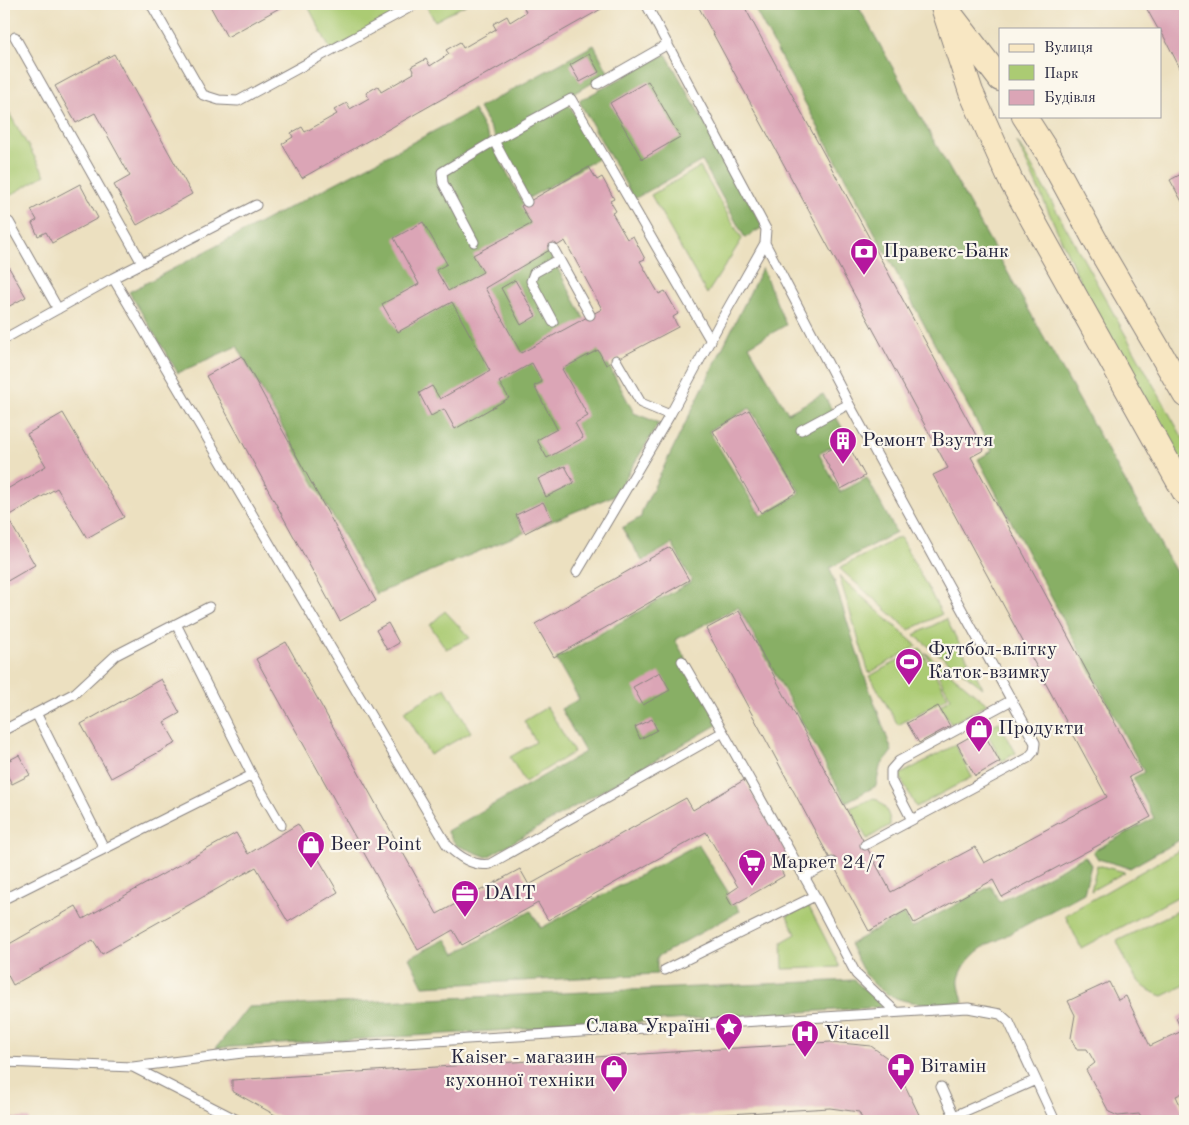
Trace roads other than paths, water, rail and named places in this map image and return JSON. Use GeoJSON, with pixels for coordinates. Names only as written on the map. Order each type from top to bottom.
{"type":"FeatureCollection","features":[{"type":"Feature","properties":{"kind":"main road"},"geometry":{"type":"LineString","coordinates":[[942,4],[999,78]]}},
{"type":"Feature","properties":{"kind":"main road"},"geometry":{"type":"LineString","coordinates":[[942,4],[971,92],[1010,179],[1185,492]]}},
{"type":"Feature","properties":{"kind":"main road"},"geometry":{"type":"LineString","coordinates":[[1025,118],[1049,155],[1102,253],[1185,395]]}},
{"type":"Feature","properties":{"kind":"lane"},"geometry":{"type":"LineString","coordinates":[[151,4],[203,95],[219,100],[238,101],[416,4]]}},
{"type":"Feature","properties":{"kind":"lane"},"geometry":{"type":"LineString","coordinates":[[577,572],[670,415],[765,243],[766,229],[646,4]]}},
{"type":"Feature","properties":{"kind":"lane"},"geometry":{"type":"LineString","coordinates":[[15,37],[142,263]]}},
{"type":"Feature","properties":{"kind":"lane"},"geometry":{"type":"LineString","coordinates":[[598,84],[668,44]]}},
{"type":"Feature","properties":{"kind":"lane"},"geometry":{"type":"LineString","coordinates":[[474,242],[443,183],[442,172],[494,141],[572,99],[711,341]]}},
{"type":"Feature","properties":{"kind":"lane"},"geometry":{"type":"LineString","coordinates":[[494,141],[527,202]]}},
{"type":"Feature","properties":{"kind":"lane"},"geometry":{"type":"LineString","coordinates":[[4,339],[112,278],[256,205]]}},
{"type":"Feature","properties":{"kind":"lane"},"geometry":{"type":"LineString","coordinates":[[9,222],[58,308]]}},
{"type":"Feature","properties":{"kind":"lane"},"geometry":{"type":"LineString","coordinates":[[765,243],[848,404],[1036,743],[1034,751],[1028,758],[865,845]]}},
{"type":"Feature","properties":{"kind":"lane"},"geometry":{"type":"LineString","coordinates":[[553,248],[590,315]]}},
{"type":"Feature","properties":{"kind":"lane"},"geometry":{"type":"LineString","coordinates":[[553,322],[531,281],[534,273],[559,259]]}},
{"type":"Feature","properties":{"kind":"lane"},"geometry":{"type":"LineString","coordinates":[[112,278],[447,845],[458,856],[480,866],[490,864],[722,732]]}},
{"type":"Feature","properties":{"kind":"lane"},"geometry":{"type":"LineString","coordinates":[[616,360],[641,403],[670,415]]}},
{"type":"Feature","properties":{"kind":"lane"},"geometry":{"type":"LineString","coordinates":[[801,430],[848,404]]}},
{"type":"Feature","properties":{"kind":"lane"},"geometry":{"type":"LineString","coordinates":[[4,730],[75,693],[116,655],[209,607]]}},
{"type":"Feature","properties":{"kind":"lane"},"geometry":{"type":"LineString","coordinates":[[176,624],[252,775],[281,825]]}},
{"type":"Feature","properties":{"kind":"lane"},"geometry":{"type":"LineString","coordinates":[[682,661],[815,896],[856,974],[895,1011]]}},
{"type":"Feature","properties":{"kind":"lane"},"geometry":{"type":"LineString","coordinates":[[912,820],[891,780],[891,770],[899,761],[1012,700]]}},
{"type":"Feature","properties":{"kind":"lane"},"geometry":{"type":"LineString","coordinates":[[36,713],[104,848]]}},
{"type":"Feature","properties":{"kind":"lane"},"geometry":{"type":"LineString","coordinates":[[4,899],[252,775]]}},
{"type":"Feature","properties":{"kind":"lane"},"geometry":{"type":"LineString","coordinates":[[804,877],[832,862]]}},
{"type":"Feature","properties":{"kind":"lane"},"geometry":{"type":"LineString","coordinates":[[665,970],[815,896]]}},
{"type":"Feature","properties":{"kind":"lane"},"geometry":{"type":"LineString","coordinates":[[4,1062],[133,1067],[242,1053],[895,1011],[968,1008],[1000,1014],[1009,1022],[1055,1121]]}},
{"type":"Feature","properties":{"kind":"lane"},"geometry":{"type":"LineString","coordinates":[[133,1067],[239,1121]]}},
{"type":"Feature","properties":{"kind":"lane"},"geometry":{"type":"LineString","coordinates":[[941,1087],[955,1119],[1036,1080]]}},
{"type":"Feature","properties":{"kind":"place","name":"Правекс-Банк"},"geometry":{"type":"Point","coordinates":[864,276]}},
{"type":"Feature","properties":{"kind":"place","name":"Ремонт Взуття"},"geometry":{"type":"Point","coordinates":[843,465]}},
{"type":"Feature","properties":{"kind":"place","name":"Футбол-влітку Каток-взимку"},"geometry":{"type":"Point","coordinates":[909,686]}},
{"type":"Feature","properties":{"kind":"place","name":"Продукти"},"geometry":{"type":"Point","coordinates":[979,753]}},
{"type":"Feature","properties":{"kind":"place","name":"Beer Point"},"geometry":{"type":"Point","coordinates":[311,869]}},
{"type":"Feature","properties":{"kind":"place","name":"Маркет 24/7"},"geometry":{"type":"Point","coordinates":[752,887]}},
{"type":"Feature","properties":{"kind":"place","name":"DAIT"},"geometry":{"type":"Point","coordinates":[465,918]}},
{"type":"Feature","properties":{"kind":"place","name":"Слава Україні"},"geometry":{"type":"Point","coordinates":[729,1051]}},
{"type":"Feature","properties":{"kind":"place","name":"Vitacell"},"geometry":{"type":"Point","coordinates":[805,1058]}},
{"type":"Feature","properties":{"kind":"place","name":"Вітамін"},"geometry":{"type":"Point","coordinates":[901,1091]}},
{"type":"Feature","properties":{"kind":"place","name":"Kaiser - магазин кухонної техніки"},"geometry":{"type":"Point","coordinates":[614,1093]}}]}
